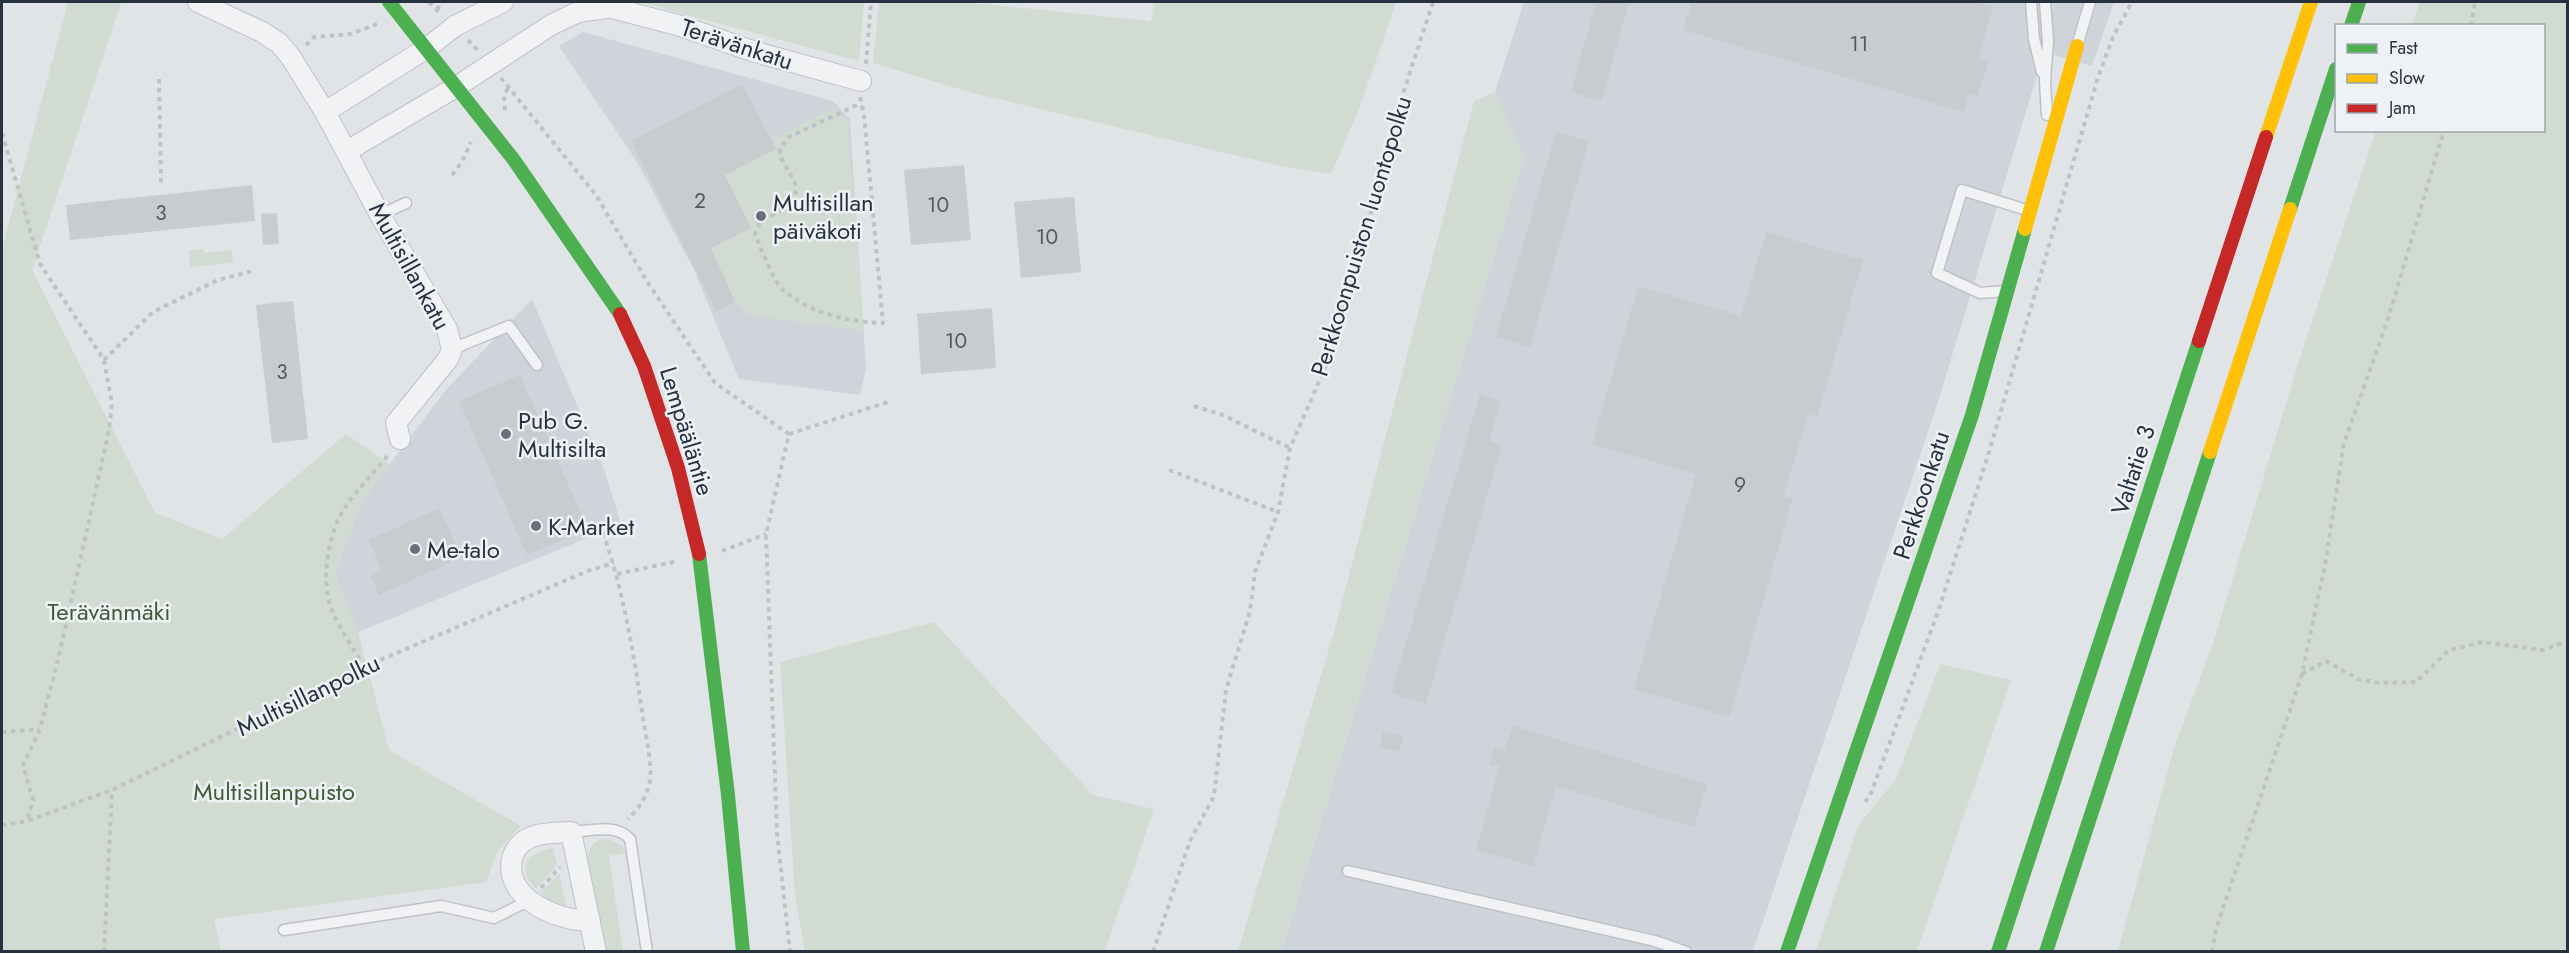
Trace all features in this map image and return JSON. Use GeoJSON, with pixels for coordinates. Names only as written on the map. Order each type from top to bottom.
{"type":"FeatureCollection","features":[{"type":"Feature","properties":{"kind":"main road","name":"Lempääläntie"},"geometry":{"type":"LineString","coordinates":[[389,2],[514,160],[598,280],[625,323],[644,366],[678,468],[699,550],[728,795],[743,951]]}},
{"type":"Feature","properties":{"kind":"main road","name":"Valtatie 3"},"geometry":{"type":"LineString","coordinates":[[1998,951],[2311,2]]}},
{"type":"Feature","properties":{"kind":"main road"},"geometry":{"type":"LineString","coordinates":[[2352,24],[2358,2]]}},
{"type":"Feature","properties":{"kind":"main road","name":"Perkkoonkatu"},"geometry":{"type":"LineString","coordinates":[[1787,951],[1972,415],[2077,46]]}},
{"type":"Feature","properties":{"kind":"main road"},"geometry":{"type":"LineString","coordinates":[[2046,951],[2335,75]]}},
{"type":"Feature","properties":{"kind":"street","name":"Multisillankatu"},"geometry":{"type":"LineString","coordinates":[[198,2],[262,32],[279,44],[290,56],[325,112],[380,215],[447,329],[452,349],[448,359],[396,423],[400,439]]}},
{"type":"Feature","properties":{"kind":"street"},"geometry":{"type":"LineString","coordinates":[[325,112],[427,48],[455,26],[503,2]]}},
{"type":"Feature","properties":{"kind":"street","name":"Terävänkatu"},"geometry":{"type":"LineString","coordinates":[[580,2],[614,7],[681,26],[752,51],[861,81]]}},
{"type":"Feature","properties":{"kind":"street","name":"Terävänkatu"},"geometry":{"type":"LineString","coordinates":[[456,87],[551,25],[578,12],[614,7]]}},
{"type":"Feature","properties":{"kind":"street"},"geometry":{"type":"LineString","coordinates":[[347,151],[456,87]]}},
{"type":"Feature","properties":{"kind":"street"},"geometry":{"type":"LineString","coordinates":[[590,921],[572,921],[554,915],[530,900],[518,889],[512,879],[513,855],[527,838],[538,835],[572,839],[590,921],[596,951]]}},
{"type":"Feature","properties":{"kind":"lane"},"geometry":{"type":"LineString","coordinates":[[2031,2],[2034,39],[2045,81]]}},
{"type":"Feature","properties":{"kind":"lane"},"geometry":{"type":"LineString","coordinates":[[2045,2],[2048,41],[2045,81],[2048,145]]}},
{"type":"Feature","properties":{"kind":"lane"},"geometry":{"type":"LineString","coordinates":[[2077,46],[2090,2]]}},
{"type":"Feature","properties":{"kind":"lane"},"geometry":{"type":"LineString","coordinates":[[2007,291],[1980,294],[1937,273],[1962,190],[2030,211]]}},
{"type":"Feature","properties":{"kind":"lane"},"geometry":{"type":"LineString","coordinates":[[380,215],[405,203]]}},
{"type":"Feature","properties":{"kind":"lane"},"geometry":{"type":"LineString","coordinates":[[452,349],[510,326],[537,365]]}},
{"type":"Feature","properties":{"kind":"lane"},"geometry":{"type":"LineString","coordinates":[[572,839],[613,829],[625,833],[630,839],[647,951]]}},
{"type":"Feature","properties":{"kind":"lane"},"geometry":{"type":"LineString","coordinates":[[1348,871],[1655,941],[1686,951]]}},
{"type":"Feature","properties":{"kind":"lane"},"geometry":{"type":"LineString","coordinates":[[284,930],[441,906],[494,918],[530,900]]}},
{"type":"Feature","properties":{"kind":"path"},"geometry":{"type":"LineString","coordinates":[[437,10],[442,2]]}},
{"type":"Feature","properties":{"kind":"path"},"geometry":{"type":"LineString","coordinates":[[861,102],[787,138],[780,150],[781,158],[795,183],[796,202],[760,222],[755,234],[780,288],[821,313],[863,322],[883,323],[861,102],[861,81],[866,63],[871,2]]}},
{"type":"Feature","properties":{"kind":"path","name":"Perkkoonpuiston luontopolku"},"geometry":{"type":"LineString","coordinates":[[1153,951],[1190,841],[1214,796],[1226,690],[1250,611],[1255,572],[1278,512],[1290,448],[1324,368],[1351,288],[1398,109],[1433,2]]}},
{"type":"Feature","properties":{"kind":"path"},"geometry":{"type":"LineString","coordinates":[[2471,24],[2475,2]]}},
{"type":"Feature","properties":{"kind":"path"},"geometry":{"type":"LineString","coordinates":[[306,45],[314,37],[351,34],[381,21]]}},
{"type":"Feature","properties":{"kind":"path"},"geometry":{"type":"LineString","coordinates":[[159,79],[161,186]]}},
{"type":"Feature","properties":{"kind":"path"},"geometry":{"type":"LineString","coordinates":[[506,114],[504,94],[509,87]]}},
{"type":"Feature","properties":{"kind":"path"},"geometry":{"type":"LineString","coordinates":[[2212,951],[2216,929],[2302,674],[2325,565],[2344,443],[2388,319],[2443,132]]}},
{"type":"Feature","properties":{"kind":"path"},"geometry":{"type":"LineString","coordinates":[[2,133],[40,264],[104,360],[112,404],[109,430],[58,660],[40,729],[23,765],[33,800],[27,821]]}},
{"type":"Feature","properties":{"kind":"path"},"geometry":{"type":"LineString","coordinates":[[452,175],[462,162],[473,139]]}},
{"type":"Feature","properties":{"kind":"path"},"geometry":{"type":"LineString","coordinates":[[104,360],[153,312],[218,280],[253,271]]}},
{"type":"Feature","properties":{"kind":"path"},"geometry":{"type":"LineString","coordinates":[[789,434],[888,402]]}},
{"type":"Feature","properties":{"kind":"path"},"geometry":{"type":"LineString","coordinates":[[1194,406],[1223,414],[1290,448]]}},
{"type":"Feature","properties":{"kind":"path"},"geometry":{"type":"LineString","coordinates":[[364,667],[332,609],[327,581],[328,558],[333,534],[341,515],[400,439]]}},
{"type":"Feature","properties":{"kind":"path"},"geometry":{"type":"LineString","coordinates":[[1169,470],[1278,512]]}},
{"type":"Feature","properties":{"kind":"path"},"geometry":{"type":"LineString","coordinates":[[600,524],[614,563],[628,619],[648,744],[649,783],[639,808]]}},
{"type":"Feature","properties":{"kind":"path"},"geometry":{"type":"LineString","coordinates":[[717,552],[766,534]]}},
{"type":"Feature","properties":{"kind":"path"},"geometry":{"type":"LineString","coordinates":[[617,574],[682,560]]}},
{"type":"Feature","properties":{"kind":"path","name":"Multisillanpolku"},"geometry":{"type":"LineString","coordinates":[[2,825],[27,821],[112,790],[364,667],[590,570],[614,563]]}},
{"type":"Feature","properties":{"kind":"path"},"geometry":{"type":"LineString","coordinates":[[2302,674],[2326,660],[2358,679],[2379,683],[2416,682],[2450,650],[2482,642],[2543,650],[2568,641]]}},
{"type":"Feature","properties":{"kind":"path"},"geometry":{"type":"LineString","coordinates":[[2,732],[40,729]]}},
{"type":"Feature","properties":{"kind":"path"},"geometry":{"type":"LineString","coordinates":[[104,951],[112,790]]}},
{"type":"Feature","properties":{"kind":"path"},"geometry":{"type":"LineString","coordinates":[[530,900],[560,867],[572,839]]}},
{"type":"Feature","properties":{"kind":"shaded area"},"geometry":{"type":"Polygon","coordinates":[[[1524,2],[2114,2],[2092,66],[2044,52],[1938,402],[1753,951],[1281,952],[1524,158],[1495,92],[1524,2]]]}},
{"type":"Feature","properties":{"kind":"shaded area","name":"Multisillan päiväkoti"},"geometry":{"type":"Polygon","coordinates":[[[583,32],[833,101],[850,119],[866,369],[860,395],[739,379],[694,270],[637,162],[559,46],[583,32]]]}},
{"type":"Feature","properties":{"kind":"shaded area"},"geometry":{"type":"Polygon","coordinates":[[[532,299],[604,469],[621,524],[358,632],[335,573],[362,501],[445,391],[532,299]]]}},
{"type":"Feature","properties":{"kind":"green space"},"geometry":{"type":"Polygon","coordinates":[[[68,2],[121,2],[32,270],[155,513],[222,539],[346,434],[390,464],[362,501],[335,573],[358,632],[389,750],[521,826],[499,849],[486,882],[214,919],[221,951],[2,951],[2,249],[68,2]]]}},
{"type":"Feature","properties":{"kind":"green space"},"geometry":{"type":"Polygon","coordinates":[[[639,2],[864,2],[859,61],[639,2]]]}},
{"type":"Feature","properties":{"kind":"green space"},"geometry":{"type":"Polygon","coordinates":[[[879,2],[964,2],[1151,21],[1154,2],[1396,2],[1360,107],[1331,174],[1280,166],[973,93],[873,63],[879,2]]]}},
{"type":"Feature","properties":{"kind":"green space"},"geometry":{"type":"Polygon","coordinates":[[[2420,2],[2567,2],[2567,951],[2118,951],[2173,751],[2214,640],[2303,348],[2376,132],[2545,132],[2545,24],[2412,24],[2420,2]]]}},
{"type":"Feature","properties":{"kind":"green space"},"geometry":{"type":"Polygon","coordinates":[[[1495,92],[1524,158],[1281,951],[1238,951],[1334,632],[1474,101],[1495,92]]]}},
{"type":"Feature","properties":{"kind":"green space"},"geometry":{"type":"Polygon","coordinates":[[[833,108],[847,120],[864,331],[749,315],[735,302],[711,248],[750,227],[725,175],[776,149],[771,139],[833,108]]]}},
{"type":"Feature","properties":{"kind":"green space"},"geometry":{"type":"Polygon","coordinates":[[[203,249],[204,253],[232,250],[233,263],[190,267],[189,250],[203,249]]]}},
{"type":"Feature","properties":{"kind":"green space"},"geometry":{"type":"Polygon","coordinates":[[[934,622],[1093,795],[1154,809],[1105,951],[805,951],[795,896],[780,662],[934,622]]]}},
{"type":"Feature","properties":{"kind":"green space"},"geometry":{"type":"Polygon","coordinates":[[[1940,664],[2011,680],[1917,951],[1816,951],[1858,826],[1896,779],[1940,664]]]}},
{"type":"Feature","properties":{"kind":"green space"},"geometry":{"type":"Polygon","coordinates":[[[606,838],[621,845],[626,853],[609,856],[623,951],[607,951],[587,860],[592,845],[606,838]]]}},
{"type":"Feature","properties":{"kind":"green space"},"geometry":{"type":"Polygon","coordinates":[[[553,848],[557,865],[536,889],[526,874],[527,862],[536,853],[553,848]]]}},
{"type":"Feature","properties":{"kind":"green space"},"geometry":{"type":"Polygon","coordinates":[[[559,873],[566,905],[563,907],[551,903],[541,893],[559,873]]]}},
{"type":"Feature","properties":{"kind":"building"},"geometry":{"type":"Polygon","coordinates":[[[1596,2],[1629,2],[1602,101],[1571,92],[1596,2]]]}},
{"type":"Feature","properties":{"kind":"building"},"geometry":{"type":"Polygon","coordinates":[[[1692,2],[1974,2],[1993,7],[1978,59],[1988,62],[1978,96],[1969,94],[1964,112],[1683,30],[1692,2]]]}},
{"type":"Feature","properties":{"kind":"building"},"geometry":{"type":"Polygon","coordinates":[[[742,84],[776,149],[725,175],[751,228],[711,248],[735,302],[716,311],[631,141],[742,84]]]}},
{"type":"Feature","properties":{"kind":"building"},"geometry":{"type":"Polygon","coordinates":[[[1556,132],[1589,141],[1530,347],[1496,337],[1556,132]]]}},
{"type":"Feature","properties":{"kind":"building"},"geometry":{"type":"Polygon","coordinates":[[[964,165],[971,240],[911,245],[904,170],[964,165]]]}},
{"type":"Feature","properties":{"kind":"building"},"geometry":{"type":"Polygon","coordinates":[[[252,185],[255,221],[70,240],[66,205],[252,185]]]}},
{"type":"Feature","properties":{"kind":"building"},"geometry":{"type":"Polygon","coordinates":[[[1074,197],[1081,272],[1021,278],[1014,202],[1074,197]]]}},
{"type":"Feature","properties":{"kind":"building"},"geometry":{"type":"Polygon","coordinates":[[[277,213],[279,244],[263,245],[261,214],[277,213]]]}},
{"type":"Feature","properties":{"kind":"building"},"geometry":{"type":"Polygon","coordinates":[[[1766,232],[1863,260],[1817,417],[1808,414],[1784,496],[1793,498],[1730,717],[1634,689],[1696,474],[1592,444],[1638,286],[1741,316],[1766,232]]]}},
{"type":"Feature","properties":{"kind":"building"},"geometry":{"type":"Polygon","coordinates":[[[293,301],[308,439],[272,443],[256,305],[293,301]]]}},
{"type":"Feature","properties":{"kind":"building"},"geometry":{"type":"Polygon","coordinates":[[[992,308],[996,368],[921,374],[917,314],[992,308]]]}},
{"type":"Feature","properties":{"kind":"building"},"geometry":{"type":"Polygon","coordinates":[[[520,375],[588,529],[527,555],[459,401],[520,375]]]}},
{"type":"Feature","properties":{"kind":"building"},"geometry":{"type":"Polygon","coordinates":[[[1480,394],[1501,401],[1489,440],[1502,445],[1426,704],[1391,693],[1480,394]]]}},
{"type":"Feature","properties":{"kind":"building","name":"Me-talo"},"geometry":{"type":"Polygon","coordinates":[[[439,508],[462,557],[379,595],[371,576],[382,571],[369,540],[439,508]]]}},
{"type":"Feature","properties":{"kind":"building"},"geometry":{"type":"Polygon","coordinates":[[[1513,726],[1707,784],[1694,827],[1556,786],[1533,866],[1476,850],[1499,766],[1489,764],[1494,747],[1504,750],[1513,726]]]}},
{"type":"Feature","properties":{"kind":"building"},"geometry":{"type":"Polygon","coordinates":[[[1383,731],[1403,736],[1399,752],[1379,747],[1383,731]]]}},
{"type":"Feature","properties":{"kind":"traffic: fast"},"geometry":{"type":"LineString","coordinates":[[389,2],[514,160],[620,314]]}},
{"type":"Feature","properties":{"kind":"traffic: fast"},"geometry":{"type":"LineString","coordinates":[[2352,24],[2359,2]]}},
{"type":"Feature","properties":{"kind":"traffic: fast"},"geometry":{"type":"LineString","coordinates":[[2290,209],[2335,72]]}},
{"type":"Feature","properties":{"kind":"traffic: fast"},"geometry":{"type":"LineString","coordinates":[[1787,952],[1972,415],[2025,229]]}},
{"type":"Feature","properties":{"kind":"traffic: fast"},"geometry":{"type":"LineString","coordinates":[[1998,952],[2199,341]]}},
{"type":"Feature","properties":{"kind":"traffic: fast"},"geometry":{"type":"LineString","coordinates":[[2046,952],[2210,452]]}},
{"type":"Feature","properties":{"kind":"traffic: fast"},"geometry":{"type":"LineString","coordinates":[[699,554],[728,795],[743,952]]}},
{"type":"Feature","properties":{"kind":"traffic: slow"},"geometry":{"type":"LineString","coordinates":[[2266,137],[2311,2]]}},
{"type":"Feature","properties":{"kind":"traffic: slow"},"geometry":{"type":"LineString","coordinates":[[2025,229],[2077,46]]}},
{"type":"Feature","properties":{"kind":"traffic: slow"},"geometry":{"type":"LineString","coordinates":[[2210,452],[2290,209]]}},
{"type":"Feature","properties":{"kind":"traffic: jam"},"geometry":{"type":"LineString","coordinates":[[2199,341],[2266,137]]}},
{"type":"Feature","properties":{"kind":"traffic: jam"},"geometry":{"type":"LineString","coordinates":[[620,314],[644,366],[678,468],[699,554]]}},
{"type":"Feature","properties":{"kind":"place","name":"Multisillan päiväkoti"},"geometry":{"type":"Point","coordinates":[761,216]}},
{"type":"Feature","properties":{"kind":"place","name":"Pub G. Multisilta"},"geometry":{"type":"Point","coordinates":[506,434]}},
{"type":"Feature","properties":{"kind":"place","name":"K-Market"},"geometry":{"type":"Point","coordinates":[536,526]}},
{"type":"Feature","properties":{"kind":"place","name":"Me-talo"},"geometry":{"type":"Point","coordinates":[415,549]}},
{"type":"Feature","properties":{"kind":"park label","name":"Terävänmäki"},"geometry":{"type":"Point","coordinates":[109,611]}},
{"type":"Feature","properties":{"kind":"park label","name":"Multisillanpuisto"},"geometry":{"type":"Point","coordinates":[274,791]}}]}
